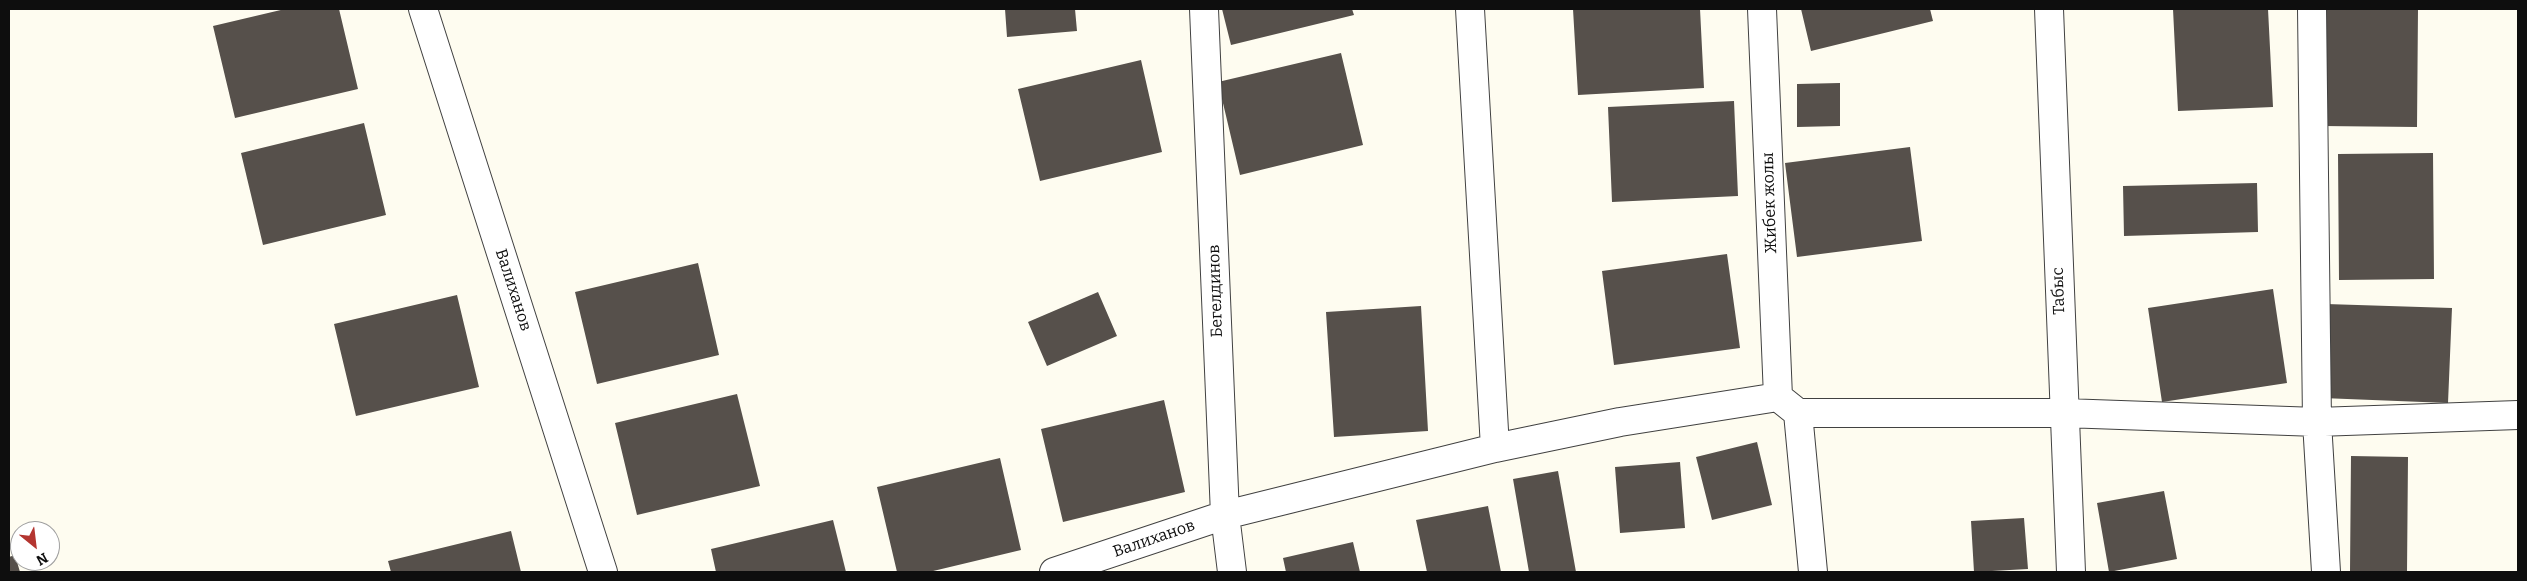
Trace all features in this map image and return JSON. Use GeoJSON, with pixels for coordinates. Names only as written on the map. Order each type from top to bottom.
{"type":"FeatureCollection","features":[{"type":"Feature","properties":{"kind":"street","name":"Валиханов"},"geometry":{"type":"LineString","coordinates":[[423,9],[603,572]]}},
{"type":"Feature","properties":{"kind":"street","name":"Бегелдинов"},"geometry":{"type":"LineString","coordinates":[[1204,9],[1225,515],[1232,572]]}},
{"type":"Feature","properties":{"kind":"street"},"geometry":{"type":"LineString","coordinates":[[1470,9],[1495,448]]}},
{"type":"Feature","properties":{"kind":"street","name":"Жибек жолы"},"geometry":{"type":"LineString","coordinates":[[1762,9],[1788,405],[1813,572]]}},
{"type":"Feature","properties":{"kind":"street","name":"Табыс"},"geometry":{"type":"LineString","coordinates":[[2049,9],[2071,572]]}},
{"type":"Feature","properties":{"kind":"street"},"geometry":{"type":"LineString","coordinates":[[2312,9],[2317,422],[2326,572]]}},
{"type":"Feature","properties":{"kind":"street","name":"Валиханов"},"geometry":{"type":"LineString","coordinates":[[1054,572],[1225,515],[1495,448],[1620,422],[1788,405],[2317,422],[2518,415]]}},
{"type":"Feature","properties":{"kind":"building"},"geometry":{"type":"Polygon","coordinates":[[[285,9],[339,9],[358,89],[235,118],[213,26],[285,9]]]}},
{"type":"Feature","properties":{"kind":"building"},"geometry":{"type":"Polygon","coordinates":[[[1005,9],[1075,9],[1077,31],[1007,37],[1005,9]]]}},
{"type":"Feature","properties":{"kind":"building"},"geometry":{"type":"Polygon","coordinates":[[[1222,9],[1352,9],[1354,15],[1231,45],[1222,9]]]}},
{"type":"Feature","properties":{"kind":"building"},"geometry":{"type":"Polygon","coordinates":[[[1573,9],[1700,9],[1704,88],[1578,95],[1573,9]]]}},
{"type":"Feature","properties":{"kind":"building"},"geometry":{"type":"Polygon","coordinates":[[[1801,9],[1930,9],[1933,21],[1811,51],[1801,9]]]}},
{"type":"Feature","properties":{"kind":"building"},"geometry":{"type":"Polygon","coordinates":[[[2173,9],[2268,9],[2273,107],[2178,111],[2173,9]]]}},
{"type":"Feature","properties":{"kind":"building"},"geometry":{"type":"Polygon","coordinates":[[[2324,9],[2418,9],[2417,127],[2322,126],[2324,9]]]}},
{"type":"Feature","properties":{"kind":"building"},"geometry":{"type":"Polygon","coordinates":[[[1341,53],[1363,145],[1240,175],[1218,82],[1341,53]]]}},
{"type":"Feature","properties":{"kind":"building"},"geometry":{"type":"Polygon","coordinates":[[[1141,60],[1162,152],[1040,181],[1018,89],[1141,60]]]}},
{"type":"Feature","properties":{"kind":"building"},"geometry":{"type":"Polygon","coordinates":[[[1840,83],[1840,126],[1797,127],[1797,84],[1840,83]]]}},
{"type":"Feature","properties":{"kind":"building"},"geometry":{"type":"Polygon","coordinates":[[[1734,101],[1738,196],[1612,202],[1608,107],[1734,101]]]}},
{"type":"Feature","properties":{"kind":"building"},"geometry":{"type":"Polygon","coordinates":[[[364,123],[386,215],[263,245],[241,153],[364,123]]]}},
{"type":"Feature","properties":{"kind":"building"},"geometry":{"type":"Polygon","coordinates":[[[1910,147],[1922,241],[1797,257],[1785,163],[1910,147]]]}},
{"type":"Feature","properties":{"kind":"building"},"geometry":{"type":"Polygon","coordinates":[[[2433,153],[2434,279],[2339,280],[2338,154],[2433,153]]]}},
{"type":"Feature","properties":{"kind":"building"},"geometry":{"type":"Polygon","coordinates":[[[2257,183],[2258,232],[2124,236],[2123,186],[2257,183]]]}},
{"type":"Feature","properties":{"kind":"building"},"geometry":{"type":"Polygon","coordinates":[[[1727,254],[1740,348],[1614,365],[1602,271],[1727,254]]]}},
{"type":"Feature","properties":{"kind":"building"},"geometry":{"type":"Polygon","coordinates":[[[698,263],[719,355],[597,384],[575,292],[698,263]]]}},
{"type":"Feature","properties":{"kind":"building"},"geometry":{"type":"Polygon","coordinates":[[[2273,289],[2287,383],[2162,402],[2148,308],[2273,289]]]}},
{"type":"Feature","properties":{"kind":"building"},"geometry":{"type":"Polygon","coordinates":[[[1098,292],[1117,336],[1047,366],[1028,322],[1098,292]]]}},
{"type":"Feature","properties":{"kind":"building"},"geometry":{"type":"Polygon","coordinates":[[[457,295],[479,387],[356,416],[334,324],[457,295]]]}},
{"type":"Feature","properties":{"kind":"building"},"geometry":{"type":"Polygon","coordinates":[[[2326,304],[2452,308],[2448,403],[2322,398],[2326,304]]]}},
{"type":"Feature","properties":{"kind":"building"},"geometry":{"type":"Polygon","coordinates":[[[1421,306],[1428,431],[1334,437],[1326,312],[1421,306]]]}},
{"type":"Feature","properties":{"kind":"building"},"geometry":{"type":"Polygon","coordinates":[[[737,394],[760,486],[637,515],[615,423],[737,394]]]}},
{"type":"Feature","properties":{"kind":"building"},"geometry":{"type":"Polygon","coordinates":[[[1164,400],[1185,492],[1063,522],[1041,429],[1164,400]]]}},
{"type":"Feature","properties":{"kind":"building"},"geometry":{"type":"Polygon","coordinates":[[[1757,442],[1772,505],[1712,520],[1696,457],[1757,442]]]}},
{"type":"Feature","properties":{"kind":"building"},"geometry":{"type":"Polygon","coordinates":[[[2351,456],[2408,457],[2407,572],[2350,571],[2351,456]]]}},
{"type":"Feature","properties":{"kind":"building"},"geometry":{"type":"Polygon","coordinates":[[[1000,458],[1021,550],[929,572],[897,572],[877,487],[1000,458]]]}},
{"type":"Feature","properties":{"kind":"building"},"geometry":{"type":"Polygon","coordinates":[[[1680,462],[1685,528],[1620,533],[1615,467],[1680,462]]]}},
{"type":"Feature","properties":{"kind":"building"},"geometry":{"type":"Polygon","coordinates":[[[1558,471],[1576,572],[1529,572],[1513,479],[1558,471]]]}},
{"type":"Feature","properties":{"kind":"building"},"geometry":{"type":"Polygon","coordinates":[[[2164,491],[2177,559],[2109,572],[2097,503],[2164,491]]]}},
{"type":"Feature","properties":{"kind":"building"},"geometry":{"type":"Polygon","coordinates":[[[1488,506],[1501,572],[1427,572],[1416,520],[1488,506]]]}},
{"type":"Feature","properties":{"kind":"building"},"geometry":{"type":"Polygon","coordinates":[[[2024,518],[2028,569],[1974,572],[1971,521],[2024,518]]]}},
{"type":"Feature","properties":{"kind":"building"},"geometry":{"type":"Polygon","coordinates":[[[833,520],[846,572],[716,572],[711,549],[833,520]]]}},
{"type":"Feature","properties":{"kind":"building"},"geometry":{"type":"Polygon","coordinates":[[[511,531],[521,572],[391,572],[388,561],[511,531]]]}},
{"type":"Feature","properties":{"kind":"building"},"geometry":{"type":"Polygon","coordinates":[[[1353,542],[1360,572],[1286,572],[1283,558],[1353,542]]]}},
{"type":"Feature","properties":{"kind":"building"},"geometry":{"type":"Polygon","coordinates":[[[9,557],[10,571],[20,572],[9,572],[9,557]]]}}]}
